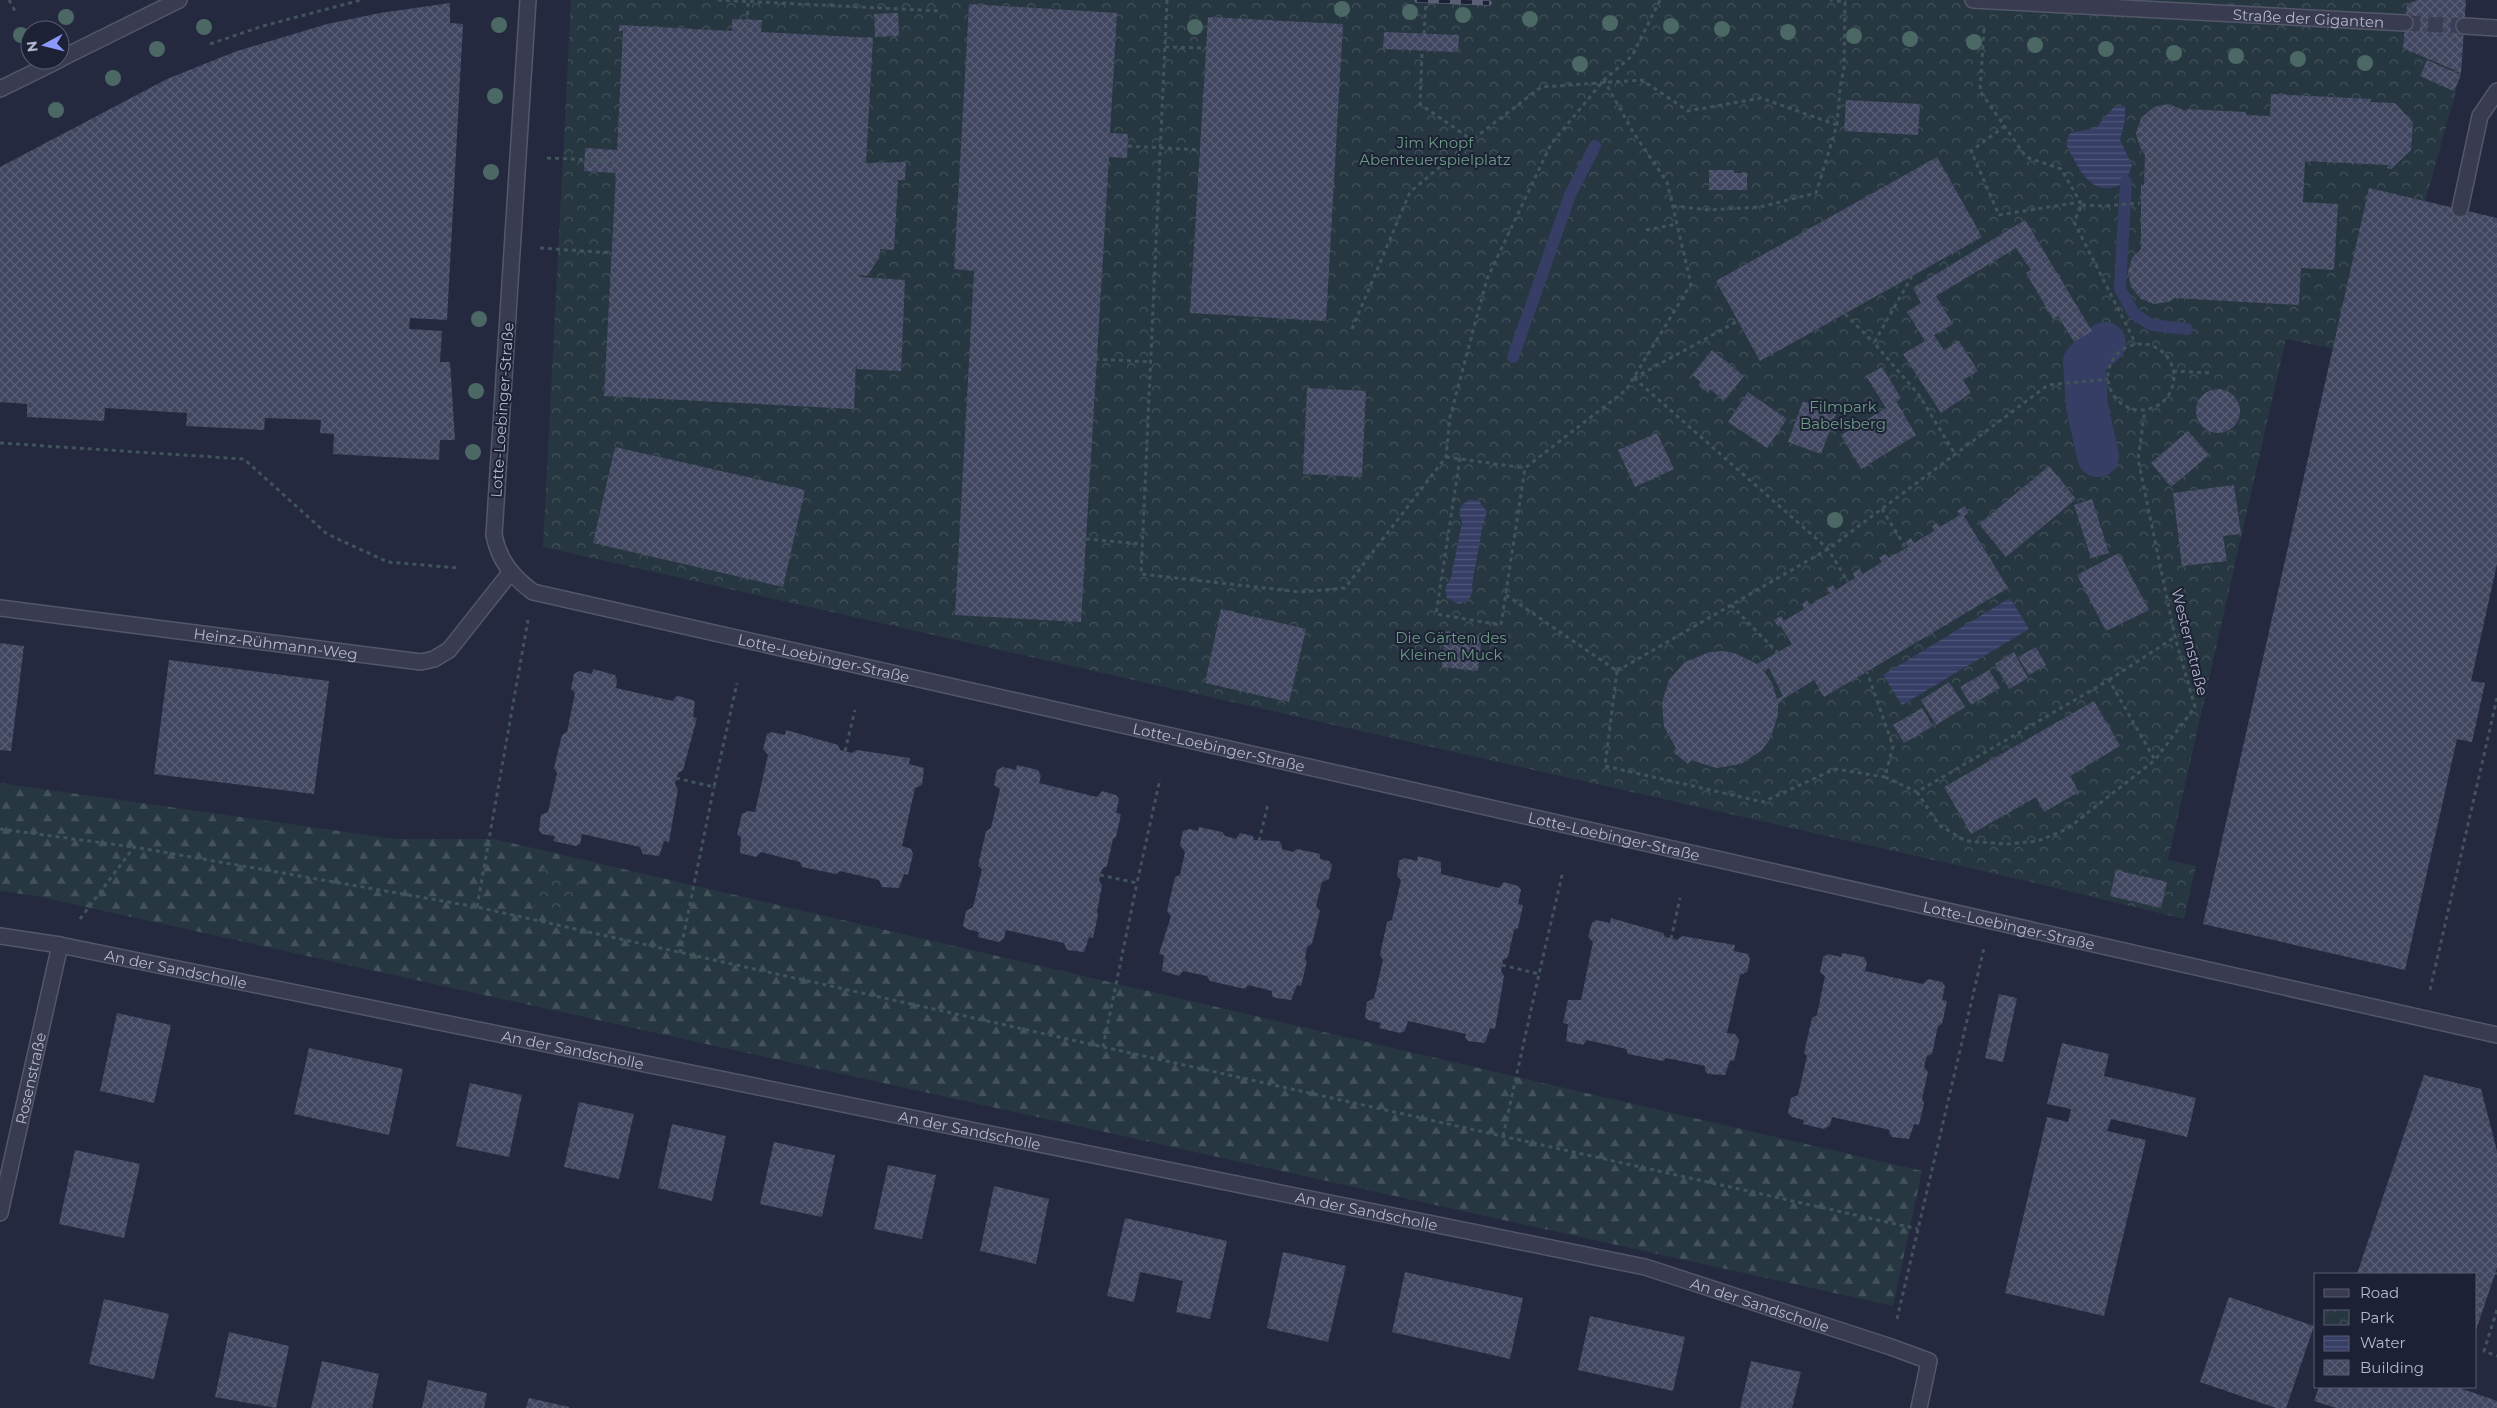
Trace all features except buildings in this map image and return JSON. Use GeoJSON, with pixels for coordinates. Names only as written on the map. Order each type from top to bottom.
{"type":"FeatureCollection","features":[{"type":"Feature","properties":{"kind":"street"},"geometry":{"type":"LineString","coordinates":[[70,54],[179,0]]}},
{"type":"Feature","properties":{"kind":"street","name":"Lotte-Loebinger-Straße"},"geometry":{"type":"LineString","coordinates":[[528,0],[494,535],[499,553],[510,572],[533,592],[2497,1034]]}},
{"type":"Feature","properties":{"kind":"street","name":"Straße der Giganten"},"geometry":{"type":"LineString","coordinates":[[1979,0],[2405,23]]}},
{"type":"Feature","properties":{"kind":"street"},"geometry":{"type":"LineString","coordinates":[[2464,26],[2497,28]]}},
{"type":"Feature","properties":{"kind":"street"},"geometry":{"type":"LineString","coordinates":[[0,90],[39,70]]}},
{"type":"Feature","properties":{"kind":"street"},"geometry":{"type":"LineString","coordinates":[[2460,209],[2480,116],[2497,91]]}},
{"type":"Feature","properties":{"kind":"street","name":"Heinz-Rühmann-Weg"},"geometry":{"type":"LineString","coordinates":[[0,608],[420,662],[434,659],[449,650],[510,572]]}},
{"type":"Feature","properties":{"kind":"street","name":"An der Sandscholle"},"geometry":{"type":"LineString","coordinates":[[0,936],[60,945],[1645,1267],[1891,1346],[1928,1361],[1919,1408]]}},
{"type":"Feature","properties":{"kind":"street","name":"Rosenstraße"},"geometry":{"type":"LineString","coordinates":[[0,1213],[60,945]]}},
{"type":"Feature","properties":{"kind":"path"},"geometry":{"type":"LineString","coordinates":[[9,0],[15,11]]}},
{"type":"Feature","properties":{"kind":"path"},"geometry":{"type":"LineString","coordinates":[[210,44],[272,23],[361,0]]}},
{"type":"Feature","properties":{"kind":"path"},"geometry":{"type":"LineString","coordinates":[[718,0],[941,11]]}},
{"type":"Feature","properties":{"kind":"path"},"geometry":{"type":"LineString","coordinates":[[1168,0],[1141,574],[1300,592],[1345,588],[1446,457],[1450,417],[1487,279],[1551,144],[1604,80],[1632,56],[1660,0]]}},
{"type":"Feature","properties":{"kind":"path"},"geometry":{"type":"LineString","coordinates":[[1424,34],[1426,0]]}},
{"type":"Feature","properties":{"kind":"path"},"geometry":{"type":"LineString","coordinates":[[1673,206],[1709,210],[1760,208],[1816,193],[1837,125],[1840,88],[1844,68],[1845,2],[1830,0]]}},
{"type":"Feature","properties":{"kind":"path"},"geometry":{"type":"LineString","coordinates":[[1979,0],[1980,91],[2026,157],[2061,169],[2081,204]]}},
{"type":"Feature","properties":{"kind":"path"},"geometry":{"type":"LineString","coordinates":[[747,31],[748,2]]}},
{"type":"Feature","properties":{"kind":"path"},"geometry":{"type":"LineString","coordinates":[[1165,47],[1206,48]]}},
{"type":"Feature","properties":{"kind":"path"},"geometry":{"type":"LineString","coordinates":[[1422,54],[1420,104],[1472,140]]}},
{"type":"Feature","properties":{"kind":"path"},"geometry":{"type":"LineString","coordinates":[[1460,458],[1436,614],[1501,625],[1525,468],[1626,390],[1691,284],[1667,182],[1632,132],[1604,80]]}},
{"type":"Feature","properties":{"kind":"path"},"geometry":{"type":"LineString","coordinates":[[1352,329],[1410,192],[1472,140],[1541,87],[1642,80],[1688,111],[1760,98],[1837,125]]}},
{"type":"Feature","properties":{"kind":"path"},"geometry":{"type":"LineString","coordinates":[[2005,126],[1971,151],[1999,215],[2081,204],[2104,206],[2140,203]]}},
{"type":"Feature","properties":{"kind":"path"},"geometry":{"type":"LineString","coordinates":[[1128,146],[1200,150]]}},
{"type":"Feature","properties":{"kind":"path"},"geometry":{"type":"LineString","coordinates":[[518,157],[616,161]]}},
{"type":"Feature","properties":{"kind":"path"},"geometry":{"type":"LineString","coordinates":[[2081,204],[2074,222],[2136,344]]}},
{"type":"Feature","properties":{"kind":"path"},"geometry":{"type":"LineString","coordinates":[[1646,230],[1677,224]]}},
{"type":"Feature","properties":{"kind":"path"},"geometry":{"type":"LineString","coordinates":[[512,246],[612,253]]}},
{"type":"Feature","properties":{"kind":"path"},"geometry":{"type":"LineString","coordinates":[[1874,343],[1912,276]]}},
{"type":"Feature","properties":{"kind":"path"},"geometry":{"type":"LineString","coordinates":[[1845,314],[1920,394],[1955,454]]}},
{"type":"Feature","properties":{"kind":"path"},"geometry":{"type":"LineString","coordinates":[[1634,378],[1738,322]]}},
{"type":"Feature","properties":{"kind":"path"},"geometry":{"type":"LineString","coordinates":[[2136,344],[2149,345],[2160,350],[2169,359],[2173,371],[2173,384],[2168,397],[2158,405],[2145,410],[2124,405],[2116,399],[2110,390],[2109,369],[2118,352],[2136,344]]}},
{"type":"Feature","properties":{"kind":"path"},"geometry":{"type":"LineString","coordinates":[[1095,359],[1151,362]]}},
{"type":"Feature","properties":{"kind":"path"},"geometry":{"type":"LineString","coordinates":[[2173,371],[2212,373]]}},
{"type":"Feature","properties":{"kind":"path"},"geometry":{"type":"LineString","coordinates":[[1634,378],[1828,549],[1848,582]]}},
{"type":"Feature","properties":{"kind":"path"},"geometry":{"type":"LineString","coordinates":[[1617,671],[1828,549],[2048,384],[2108,379]]}},
{"type":"Feature","properties":{"kind":"path","name":"Westernstraße"},"geometry":{"type":"LineString","coordinates":[[2145,410],[2138,458],[2174,637],[2195,707],[2155,760]]}},
{"type":"Feature","properties":{"kind":"path"},"geometry":{"type":"LineString","coordinates":[[0,443],[244,459],[327,534],[388,562],[458,568]]}},
{"type":"Feature","properties":{"kind":"path"},"geometry":{"type":"LineString","coordinates":[[1446,457],[1525,468]]}},
{"type":"Feature","properties":{"kind":"path"},"geometry":{"type":"LineString","coordinates":[[1882,509],[1906,548]]}},
{"type":"Feature","properties":{"kind":"path"},"geometry":{"type":"LineString","coordinates":[[1086,539],[1143,544]]}},
{"type":"Feature","properties":{"kind":"path"},"geometry":{"type":"LineString","coordinates":[[476,908],[533,592]]}},
{"type":"Feature","properties":{"kind":"path"},"geometry":{"type":"LineString","coordinates":[[1506,595],[1617,671]]}},
{"type":"Feature","properties":{"kind":"path"},"geometry":{"type":"LineString","coordinates":[[1731,605],[1778,653]]}},
{"type":"Feature","properties":{"kind":"path"},"geometry":{"type":"LineString","coordinates":[[1917,792],[2109,680],[2174,637]]}},
{"type":"Feature","properties":{"kind":"path"},"geometry":{"type":"LineString","coordinates":[[1617,671],[1605,766],[1763,802],[1835,769],[1885,777],[1917,792],[1939,824],[1966,841],[2007,844],[2038,841],[2067,829],[2155,760],[2109,680]]}},
{"type":"Feature","properties":{"kind":"path"},"geometry":{"type":"LineString","coordinates":[[1867,672],[1893,746],[1885,777]]}},
{"type":"Feature","properties":{"kind":"path"},"geometry":{"type":"LineString","coordinates":[[680,953],[737,683]]}},
{"type":"Feature","properties":{"kind":"path"},"geometry":{"type":"LineString","coordinates":[[2424,1018],[2497,698]]}},
{"type":"Feature","properties":{"kind":"path"},"geometry":{"type":"LineString","coordinates":[[845,751],[855,710]]}},
{"type":"Feature","properties":{"kind":"path"},"geometry":{"type":"LineString","coordinates":[[676,778],[714,787]]}},
{"type":"Feature","properties":{"kind":"path"},"geometry":{"type":"LineString","coordinates":[[1103,1047],[1160,779]]}},
{"type":"Feature","properties":{"kind":"path"},"geometry":{"type":"LineString","coordinates":[[1259,841],[1268,804]]}},
{"type":"Feature","properties":{"kind":"path"},"geometry":{"type":"LineString","coordinates":[[0,829],[134,847],[476,908],[1918,1229]]}},
{"type":"Feature","properties":{"kind":"path"},"geometry":{"type":"LineString","coordinates":[[60,945],[134,847]]}},
{"type":"Feature","properties":{"kind":"path"},"geometry":{"type":"LineString","coordinates":[[1503,1136],[1563,871]]}},
{"type":"Feature","properties":{"kind":"path"},"geometry":{"type":"LineString","coordinates":[[1100,875],[1137,883]]}},
{"type":"Feature","properties":{"kind":"path"},"geometry":{"type":"LineString","coordinates":[[1671,939],[1680,898]]}},
{"type":"Feature","properties":{"kind":"path"},"geometry":{"type":"LineString","coordinates":[[1891,1346],[1990,921]]}},
{"type":"Feature","properties":{"kind":"path"},"geometry":{"type":"LineString","coordinates":[[1502,965],[1539,974]]}},
{"type":"Feature","properties":{"kind":"path"},"geometry":{"type":"LineString","coordinates":[[2497,1310],[2484,1351],[2497,1356]]}},
{"type":"Feature","properties":{"kind":"green space","name":"Filmpark Babelsberg"},"geometry":{"type":"Polygon","coordinates":[[[571,0],[2466,0],[2461,73],[2425,202],[2333,349],[2286,339],[2168,860],[2196,866],[2184,919],[2023,880],[543,547],[571,0]]]}},
{"type":"Feature","properties":{"kind":"green space"},"geometry":{"type":"Polygon","coordinates":[[[0,783],[396,839],[494,839],[1922,1171],[1893,1306],[36,896],[0,891],[0,783]]]}},
{"type":"Feature","properties":{"kind":"green space"},"geometry":{"type":"Polygon","coordinates":[[[542,868],[581,877],[573,915],[534,906],[542,868]]]}},
{"type":"Feature","properties":{"kind":"water"},"geometry":{"type":"Polygon","coordinates":[[[2125,106],[2125,120],[2120,140],[2132,165],[2126,182],[2114,187],[2104,188],[2088,180],[2076,164],[2066,144],[2070,133],[2096,128],[2114,107],[2125,106]]]}},
{"type":"Feature","properties":{"kind":"water"},"geometry":{"type":"Polygon","coordinates":[[[1469,500],[1479,501],[1487,512],[1472,584],[1472,594],[1466,601],[1459,604],[1447,598],[1445,588],[1451,578],[1462,522],[1459,512],[1462,505],[1469,500]]]}},
{"type":"Feature","properties":{"kind":"water"},"geometry":{"type":"Polygon","coordinates":[[[2010,598],[2029,629],[1902,705],[1883,675],[2010,598]]]}},
{"type":"Feature","properties":{"kind":"waterway"},"geometry":{"type":"LineString","coordinates":[[1513,357],[1570,195],[1595,146]]}},
{"type":"Feature","properties":{"kind":"waterway"},"geometry":{"type":"LineString","coordinates":[[2126,182],[2120,289],[2134,314],[2152,325],[2187,329]]}},
{"type":"Feature","properties":{"kind":"waterway"},"geometry":{"type":"LineString","coordinates":[[2098,456],[2087,406],[2084,362],[2105,343]]}},
{"type":"Feature","properties":{"kind":"tunnel"},"geometry":{"type":"LineString","coordinates":[[2405,23],[2464,26]]}},
{"type":"Feature","properties":{"kind":"railway"},"geometry":{"type":"LineString","coordinates":[[1417,0],[1489,3]]}},
{"type":"Feature","properties":{"kind":"park label","name":"Jim Knopf Abenteuerspielplatz"},"geometry":{"type":"Point","coordinates":[1435,150]}},
{"type":"Feature","properties":{"kind":"park label","name":"Die Gärten des Kleinen Muck"},"geometry":{"type":"Point","coordinates":[1451,646]}}]}
